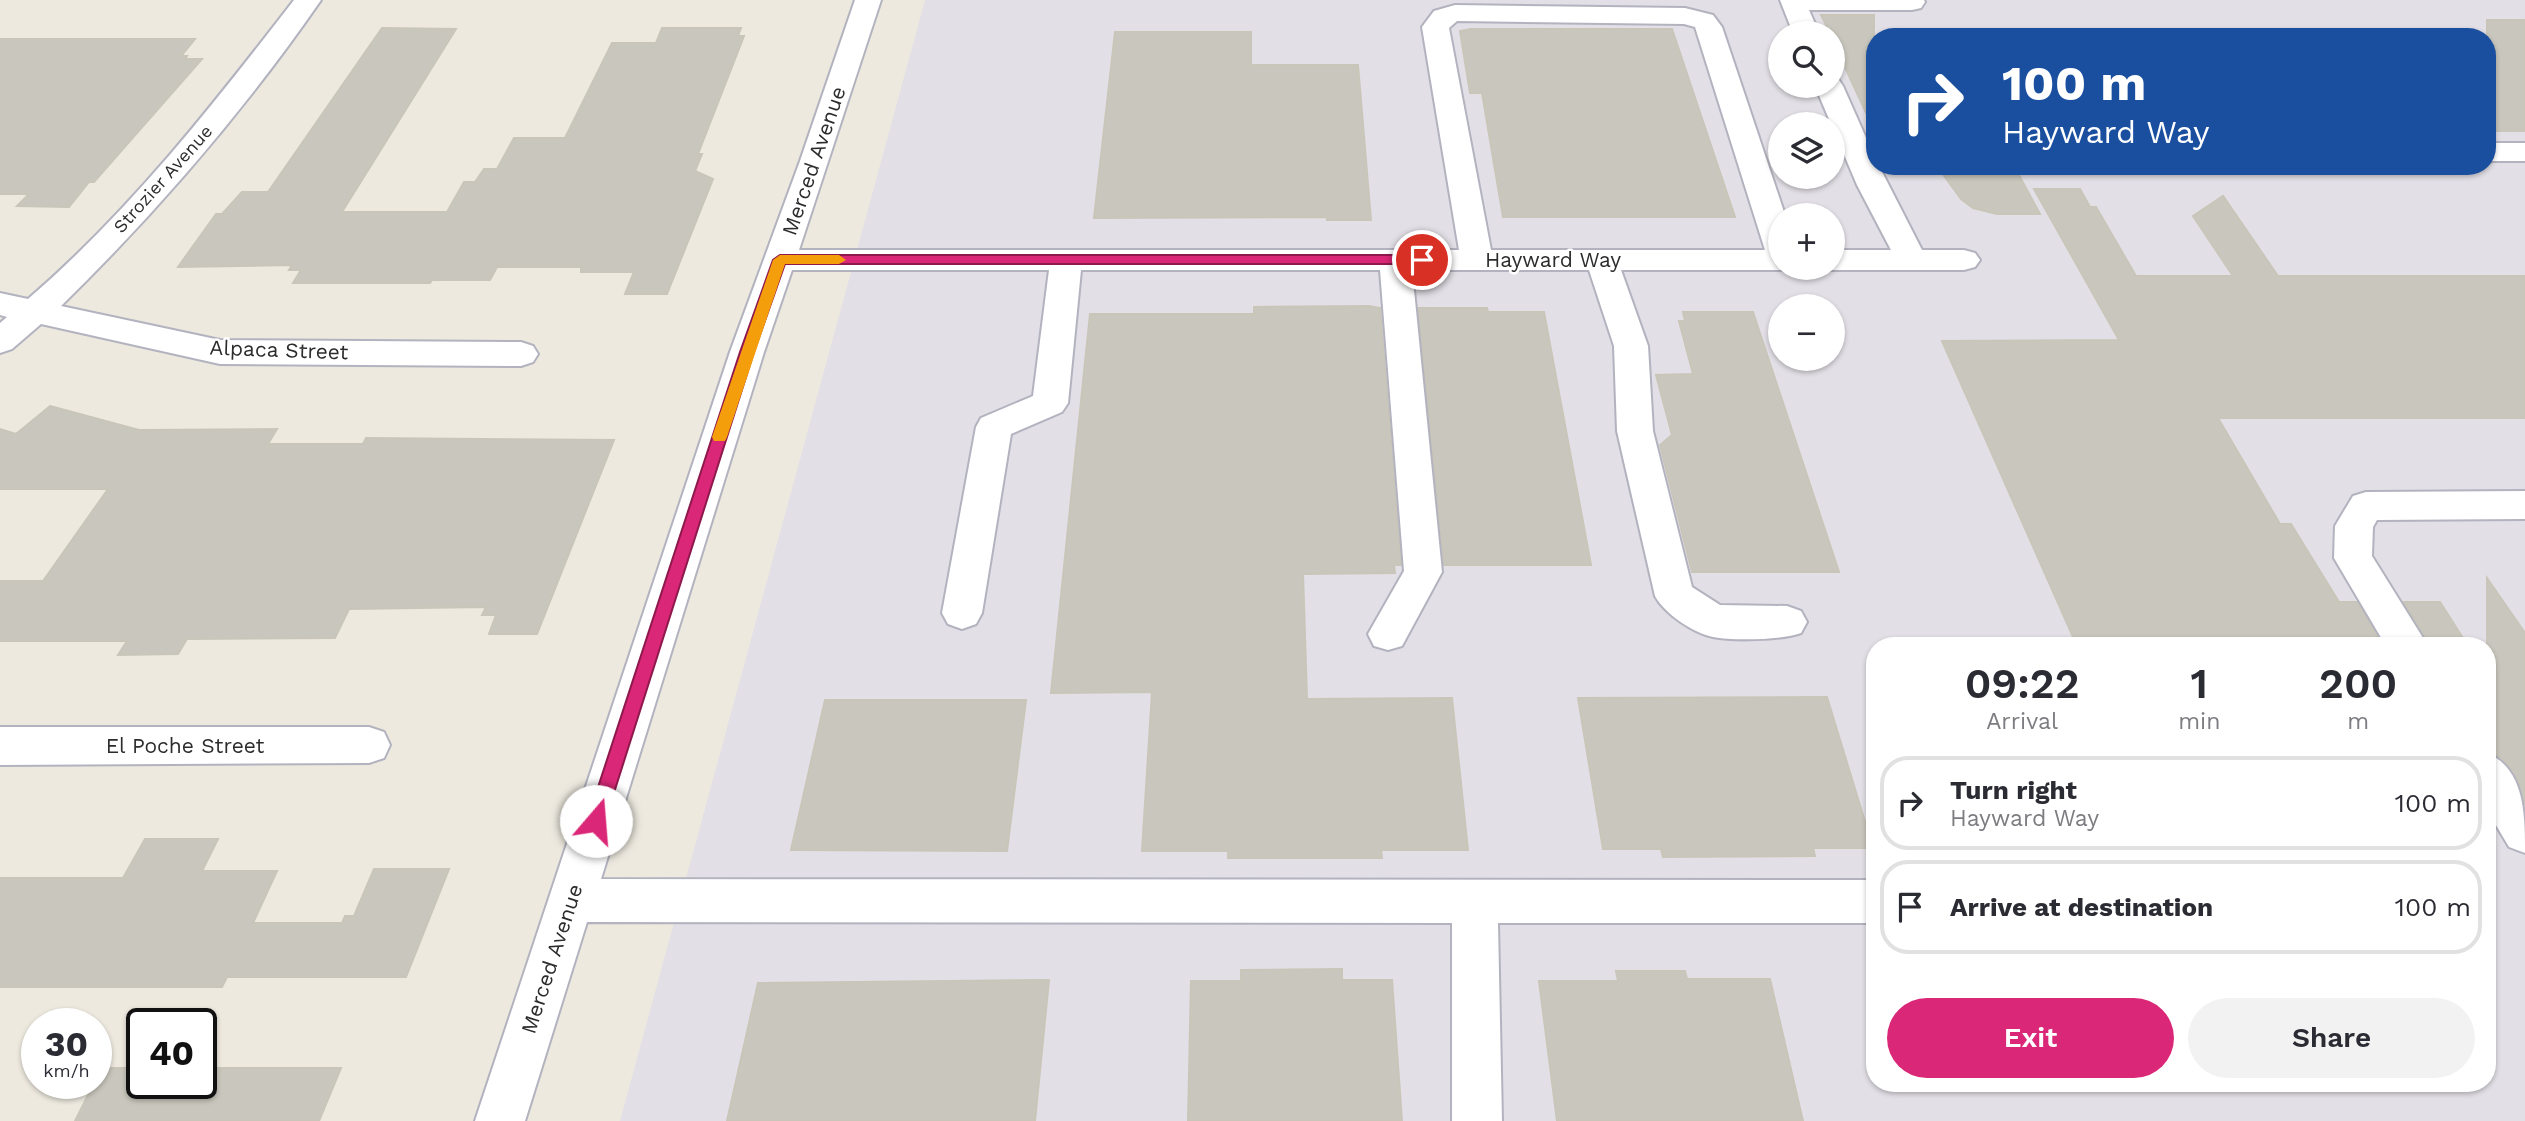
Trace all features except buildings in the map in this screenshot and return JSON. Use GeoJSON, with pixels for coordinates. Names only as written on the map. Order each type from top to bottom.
{"type":"FeatureCollection","features":[{"type":"Feature","properties":{"kind":"street","name":"Strozier Avenue"},"geometry":{"type":"LineString","coordinates":[[0,341],[36,312],[152,195],[202,139],[309,0]]}},
{"type":"Feature","properties":{"kind":"street","name":"Merced Avenue"},"geometry":{"type":"LineString","coordinates":[[500,1121],[747,352],[868,0]]}},
{"type":"Feature","properties":{"kind":"street"},"geometry":{"type":"LineString","coordinates":[[1801,21],[1792,2],[1912,2]]}},
{"type":"Feature","properties":{"kind":"street"},"geometry":{"type":"LineString","coordinates":[[1477,260],[1435,27],[1443,17],[1455,13],[1685,16],[1704,21],[1709,27],[1768,211]]}},
{"type":"Feature","properties":{"kind":"street"},"geometry":{"type":"LineString","coordinates":[[1834,98],[1866,171]]}},
{"type":"Feature","properties":{"kind":"street"},"geometry":{"type":"LineString","coordinates":[[2496,152],[2525,152]]}},
{"type":"Feature","properties":{"kind":"street"},"geometry":{"type":"LineString","coordinates":[[1868,175],[1912,260]]}},
{"type":"Feature","properties":{"kind":"street","name":"Hayward Way"},"geometry":{"type":"LineString","coordinates":[[780,260],[1768,260]]}},
{"type":"Feature","properties":{"kind":"street"},"geometry":{"type":"LineString","coordinates":[[962,613],[994,427],[1050,403],[1066,260]]}},
{"type":"Feature","properties":{"kind":"street"},"geometry":{"type":"LineString","coordinates":[[1388,634],[1423,572],[1395,260]]}},
{"type":"Feature","properties":{"kind":"street"},"geometry":{"type":"LineString","coordinates":[[1601,260],[1631,346],[1635,431],[1675,596],[1713,621],[1787,622]]}},
{"type":"Feature","properties":{"kind":"street"},"geometry":{"type":"LineString","coordinates":[[1845,260],[1964,260]]}},
{"type":"Feature","properties":{"kind":"street","name":"Alpaca Street"},"geometry":{"type":"LineString","coordinates":[[0,304],[220,352],[521,354]]}},
{"type":"Feature","properties":{"kind":"street"},"geometry":{"type":"LineString","coordinates":[[2402,637],[2353,558],[2354,526],[2366,506],[2525,505]]}},
{"type":"Feature","properties":{"kind":"street","name":"El Poche Street"},"geometry":{"type":"LineString","coordinates":[[0,746],[369,745]]}},
{"type":"Feature","properties":{"kind":"street"},"geometry":{"type":"LineString","coordinates":[[2496,786],[2525,833]]}},
{"type":"Feature","properties":{"kind":"street"},"geometry":{"type":"LineString","coordinates":[[571,900],[1866,902]]}},
{"type":"Feature","properties":{"kind":"street"},"geometry":{"type":"LineString","coordinates":[[1475,901],[1477,1121]]}},
{"type":"Feature","properties":{"kind":"shaded area"},"geometry":{"type":"Polygon","coordinates":[[[925,0],[2525,0],[2525,1121],[620,1121],[925,0]]]}},
{"type":"Feature","properties":{"kind":"slow traffic"},"geometry":{"type":"LineString","coordinates":[[720,437],[780,260],[839,260]]}},
{"type":"Feature","properties":{"kind":"route"},"geometry":{"type":"LineString","coordinates":[[596,821],[747,352],[780,260],[1422,260]]}}]}
